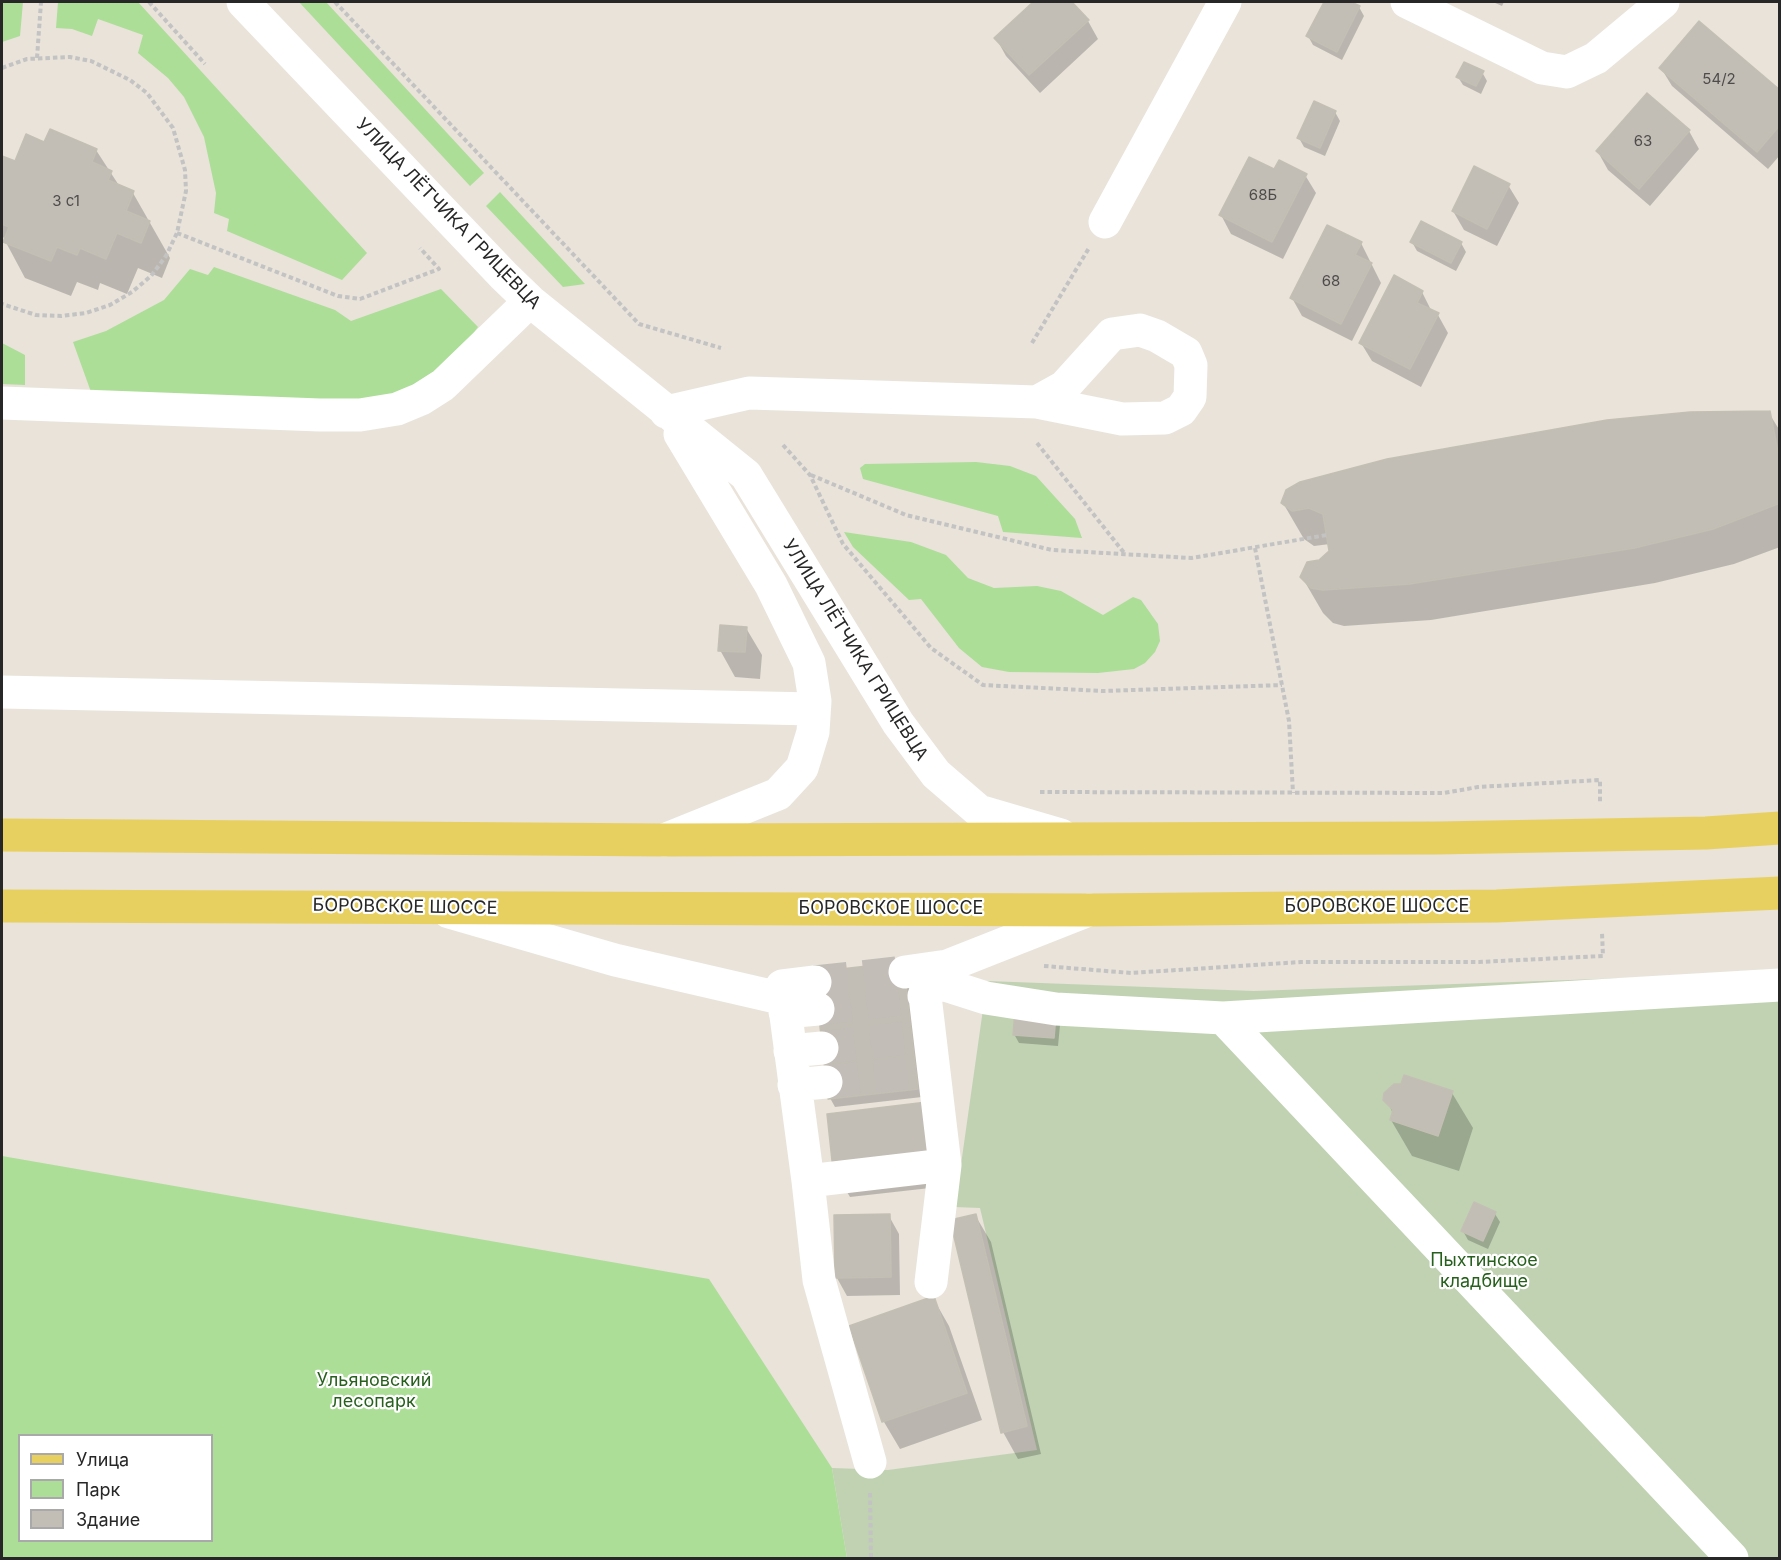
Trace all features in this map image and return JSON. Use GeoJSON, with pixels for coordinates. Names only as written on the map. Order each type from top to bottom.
{"type":"FeatureCollection","features":[{"type":"Feature","properties":{"kind":"main road"},"geometry":{"type":"LineString","coordinates":[[2,836],[664,840],[1450,838],[1706,833],[1779,828]]}},
{"type":"Feature","properties":{"kind":"main road","name":"БОРОВСКОЕ ШОССЕ"},"geometry":{"type":"LineString","coordinates":[[2,906],[251,905],[435,908],[1090,910],[1497,906],[1779,893]]}},
{"type":"Feature","properties":{"kind":"street","name":"УЛИЦА ЛЁТЧИКА ГРИЦЕВЦА"},"geometry":{"type":"LineString","coordinates":[[243,2],[530,301],[746,475],[897,723],[936,774],[980,811],[1078,839]]}},
{"type":"Feature","properties":{"kind":"street"},"geometry":{"type":"LineString","coordinates":[[1105,222],[1225,2]]}},
{"type":"Feature","properties":{"kind":"street"},"geometry":{"type":"LineString","coordinates":[[1407,2],[1542,68],[1567,72],[1596,58],[1663,2]]}},
{"type":"Feature","properties":{"kind":"street"},"geometry":{"type":"LineString","coordinates":[[2,403],[320,415],[360,415],[397,409],[422,399],[443,385],[530,301]]}},
{"type":"Feature","properties":{"kind":"street"},"geometry":{"type":"LineString","coordinates":[[666,412],[749,393],[1036,402]]}},
{"type":"Feature","properties":{"kind":"street","name":"УЛИЦА ЛЁТЧИКА ГРИЦЕВЦА"},"geometry":{"type":"LineString","coordinates":[[664,840],[778,794],[801,768],[813,732],[814,709],[809,663],[771,585],[715,488],[666,412]]}},
{"type":"Feature","properties":{"kind":"street"},"geometry":{"type":"LineString","coordinates":[[2,692],[814,709]]}},
{"type":"Feature","properties":{"kind":"street"},"geometry":{"type":"LineString","coordinates":[[435,908],[615,960],[784,1005]]}},
{"type":"Feature","properties":{"kind":"street"},"geometry":{"type":"LineString","coordinates":[[925,983],[1090,910]]}},
{"type":"Feature","properties":{"kind":"street"},"geometry":{"type":"LineString","coordinates":[[925,983],[986,998],[1056,1009],[1223,1018],[1779,985]]}},
{"type":"Feature","properties":{"kind":"street"},"geometry":{"type":"LineString","coordinates":[[925,983],[921,1036],[925,1071],[945,1165],[931,1282]]}},
{"type":"Feature","properties":{"kind":"street"},"geometry":{"type":"LineString","coordinates":[[816,995],[782,986],[819,1280],[870,1462]]}},
{"type":"Feature","properties":{"kind":"street"},"geometry":{"type":"LineString","coordinates":[[1223,1018],[1732,1558]]}},
{"type":"Feature","properties":{"kind":"street"},"geometry":{"type":"LineString","coordinates":[[790,1051],[822,1048]]}},
{"type":"Feature","properties":{"kind":"street"},"geometry":{"type":"LineString","coordinates":[[794,1085],[826,1082]]}},
{"type":"Feature","properties":{"kind":"street"},"geometry":{"type":"LineString","coordinates":[[808,1181],[945,1165]]}},
{"type":"Feature","properties":{"kind":"path"},"geometry":{"type":"LineString","coordinates":[[37,58],[41,2]]}},
{"type":"Feature","properties":{"kind":"path"},"geometry":{"type":"LineString","coordinates":[[149,2],[206,64]]}},
{"type":"Feature","properties":{"kind":"path"},"geometry":{"type":"LineString","coordinates":[[335,2],[639,324],[721,348]]}},
{"type":"Feature","properties":{"kind":"path"},"geometry":{"type":"LineString","coordinates":[[2,68],[37,58],[70,57],[111,69],[147,93],[161,110],[172,128],[185,170],[185,202],[177,234],[166,256],[151,276],[132,292],[110,305],[86,313],[61,316],[36,315],[2,304]]}},
{"type":"Feature","properties":{"kind":"path"},"geometry":{"type":"LineString","coordinates":[[1032,343],[1105,222]]}},
{"type":"Feature","properties":{"kind":"path"},"geometry":{"type":"LineString","coordinates":[[177,234],[338,296],[360,299],[439,269],[420,248]]}},
{"type":"Feature","properties":{"kind":"path"},"geometry":{"type":"LineString","coordinates":[[1037,443],[1125,554]]}},
{"type":"Feature","properties":{"kind":"path"},"geometry":{"type":"LineString","coordinates":[[783,445],[810,475],[843,544],[931,648],[983,685],[1103,691],[1282,685]]}},
{"type":"Feature","properties":{"kind":"path"},"geometry":{"type":"LineString","coordinates":[[810,475],[906,515],[1052,550],[1191,558],[1327,535]]}},
{"type":"Feature","properties":{"kind":"path"},"geometry":{"type":"LineString","coordinates":[[1254,548],[1289,721],[1293,793]]}},
{"type":"Feature","properties":{"kind":"path"},"geometry":{"type":"LineString","coordinates":[[1033,792],[1444,793],[1478,787],[1600,780]]}},
{"type":"Feature","properties":{"kind":"path"},"geometry":{"type":"LineString","coordinates":[[1036,965],[1131,973],[1301,962],[1479,962],[1603,956]]}},
{"type":"Feature","properties":{"kind":"path"},"geometry":{"type":"LineString","coordinates":[[870,1462],[871,1558]]}},
{"type":"Feature","properties":{"kind":"green space"},"geometry":{"type":"Polygon","coordinates":[[[2,2],[23,2],[20,36],[2,42],[2,2]]]}},
{"type":"Feature","properties":{"kind":"green space"},"geometry":{"type":"Polygon","coordinates":[[[58,2],[138,2],[367,253],[342,280],[227,231],[229,219],[214,213],[216,193],[204,137],[184,97],[168,78],[138,53],[143,35],[98,19],[92,36],[72,29],[56,28],[58,2]]]}},
{"type":"Feature","properties":{"kind":"green space"},"geometry":{"type":"Polygon","coordinates":[[[299,2],[326,2],[484,173],[470,186],[299,2]]]}},
{"type":"Feature","properties":{"kind":"green space"},"geometry":{"type":"Polygon","coordinates":[[[500,192],[585,284],[563,287],[486,206],[500,192]]]}},
{"type":"Feature","properties":{"kind":"green space"},"geometry":{"type":"Polygon","coordinates":[[[214,267],[335,310],[351,321],[441,289],[478,327],[455,358],[399,394],[366,401],[91,392],[73,342],[106,331],[164,300],[190,269],[208,275],[214,267]]]}},
{"type":"Feature","properties":{"kind":"green space"},"geometry":{"type":"Polygon","coordinates":[[[2,343],[25,355],[25,385],[2,384],[2,343]]]}},
{"type":"Feature","properties":{"kind":"green space"},"geometry":{"type":"Polygon","coordinates":[[[976,462],[1010,466],[1036,476],[1075,519],[1082,538],[1003,532],[998,516],[863,479],[860,468],[865,464],[976,462]]]}},
{"type":"Feature","properties":{"kind":"green space"},"geometry":{"type":"Polygon","coordinates":[[[844,532],[911,542],[946,555],[968,578],[994,588],[1037,586],[1061,591],[1103,615],[1133,597],[1141,600],[1158,624],[1160,641],[1155,652],[1145,663],[1134,669],[1098,673],[1009,672],[982,667],[959,648],[921,599],[909,600],[853,547],[844,532]]]}},
{"type":"Feature","properties":{"kind":"green space","name":"Пыхтинское кладбище"},"geometry":{"type":"Polygon","coordinates":[[[1779,971],[1779,1558],[847,1558],[832,1468],[888,1470],[1037,1450],[980,1208],[955,1207],[987,981],[1254,991],[1779,971]]]}},
{"type":"Feature","properties":{"kind":"green space","name":"Ульяновский лесопарк"},"geometry":{"type":"Polygon","coordinates":[[[2,1156],[709,1279],[832,1468],[847,1558],[2,1558],[2,1156]]]}},
{"type":"Feature","properties":{"kind":"building"},"geometry":{"type":"Polygon","coordinates":[[[1033,2],[1072,2],[1089,20],[1029,75],[994,38],[1033,2]]]}},
{"type":"Feature","properties":{"kind":"building"},"geometry":{"type":"Polygon","coordinates":[[[1324,2],[1351,2],[1360,6],[1337,52],[1306,36],[1324,2]]]}},
{"type":"Feature","properties":{"kind":"building"},"geometry":{"type":"Polygon","coordinates":[[[1699,21],[1780,90],[1780,125],[1757,152],[1659,68],[1699,21]]]}},
{"type":"Feature","properties":{"kind":"building"},"geometry":{"type":"Polygon","coordinates":[[[1464,62],[1484,71],[1476,86],[1456,77],[1464,62]]]}},
{"type":"Feature","properties":{"kind":"building"},"geometry":{"type":"Polygon","coordinates":[[[1647,93],[1690,130],[1639,189],[1596,151],[1647,93]]]}},
{"type":"Feature","properties":{"kind":"building"},"geometry":{"type":"Polygon","coordinates":[[[1314,101],[1336,111],[1320,148],[1297,138],[1314,101]]]}},
{"type":"Feature","properties":{"kind":"building"},"geometry":{"type":"Polygon","coordinates":[[[50,129],[97,149],[92,162],[112,171],[108,180],[134,191],[126,211],[150,221],[141,243],[117,233],[106,259],[80,248],[77,255],[57,247],[51,261],[3,242],[9,227],[2,224],[2,156],[15,161],[26,134],[44,142],[50,129]]]}},
{"type":"Feature","properties":{"kind":"building"},"geometry":{"type":"Polygon","coordinates":[[[1249,157],[1274,169],[1279,160],[1307,174],[1272,242],[1219,215],[1249,157]]]}},
{"type":"Feature","properties":{"kind":"building"},"geometry":{"type":"Polygon","coordinates":[[[1474,166],[1510,184],[1487,229],[1452,211],[1474,166]]]}},
{"type":"Feature","properties":{"kind":"building"},"geometry":{"type":"Polygon","coordinates":[[[1421,221],[1462,242],[1451,263],[1410,242],[1421,221]]]}},
{"type":"Feature","properties":{"kind":"building"},"geometry":{"type":"Polygon","coordinates":[[[1327,225],[1362,242],[1355,255],[1372,263],[1341,324],[1290,298],[1327,225]]]}},
{"type":"Feature","properties":{"kind":"building"},"geometry":{"type":"Polygon","coordinates":[[[1394,275],[1423,291],[1417,303],[1439,313],[1410,369],[1359,343],[1394,275]]]}},
{"type":"Feature","properties":{"kind":"building"},"geometry":{"type":"Polygon","coordinates":[[[1770,411],[1780,463],[1780,503],[1713,529],[1634,548],[1409,584],[1323,590],[1311,588],[1300,577],[1307,562],[1319,560],[1329,551],[1323,514],[1309,508],[1292,511],[1281,503],[1286,490],[1300,482],[1387,459],[1607,420],[1690,412],[1770,411]]]}},
{"type":"Feature","properties":{"kind":"building"},"geometry":{"type":"Polygon","coordinates":[[[720,625],[747,627],[745,652],[718,651],[720,625]]]}},
{"type":"Feature","properties":{"kind":"building"},"geometry":{"type":"Polygon","coordinates":[[[903,962],[918,1089],[828,1099],[814,972],[903,962]]]}},
{"type":"Feature","properties":{"kind":"building"},"geometry":{"type":"Polygon","coordinates":[[[1015,1011],[1056,1015],[1054,1038],[1013,1035],[1015,1011]]]}},
{"type":"Feature","properties":{"kind":"building"},"geometry":{"type":"Polygon","coordinates":[[[1404,1075],[1453,1091],[1438,1136],[1390,1120],[1393,1110],[1383,1100],[1384,1093],[1394,1084],[1401,1084],[1404,1075]]]}},
{"type":"Feature","properties":{"kind":"building"},"geometry":{"type":"Polygon","coordinates":[[[927,1102],[933,1159],[833,1170],[827,1114],[927,1102]]]}},
{"type":"Feature","properties":{"kind":"building"},"geometry":{"type":"Polygon","coordinates":[[[1474,1202],[1496,1212],[1483,1241],[1461,1231],[1474,1202]]]}},
{"type":"Feature","properties":{"kind":"building"},"geometry":{"type":"Polygon","coordinates":[[[890,1214],[891,1277],[835,1278],[834,1215],[890,1214]]]}},
{"type":"Feature","properties":{"kind":"building"},"geometry":{"type":"Polygon","coordinates":[[[976,1214],[1027,1426],[1001,1433],[950,1220],[976,1214]]]}},
{"type":"Feature","properties":{"kind":"building"},"geometry":{"type":"Polygon","coordinates":[[[934,1296],[967,1393],[882,1422],[849,1326],[934,1296]]]}},
{"type":"Feature","properties":{"kind":"tunnel"},"geometry":{"type":"LineString","coordinates":[[815,982],[905,972]]}},
{"type":"Feature","properties":{"kind":"tunnel"},"geometry":{"type":"LineString","coordinates":[[818,1009],[908,998]]}},
{"type":"Feature","properties":{"kind":"tunnel"},"geometry":{"type":"LineString","coordinates":[[822,1048],[912,1037]]}},
{"type":"Feature","properties":{"kind":"tunnel"},"geometry":{"type":"LineString","coordinates":[[826,1082],[916,1072]]}}]}
